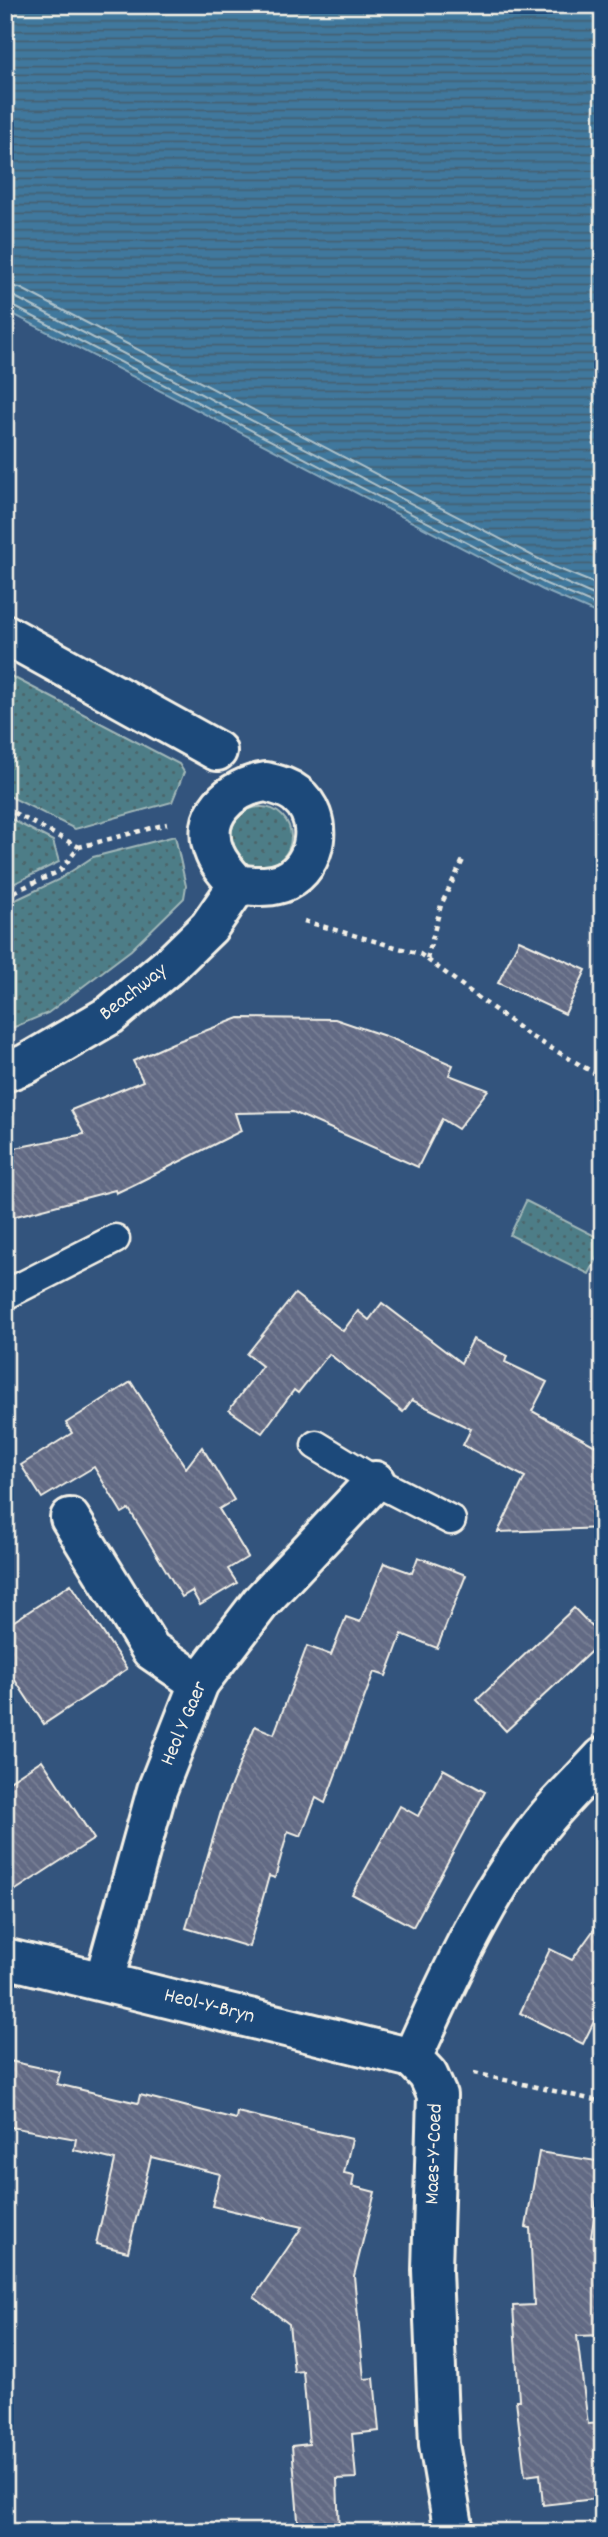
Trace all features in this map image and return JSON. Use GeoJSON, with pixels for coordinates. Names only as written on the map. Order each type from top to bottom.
{"type":"FeatureCollection","features":[{"type":"Feature","properties":{"kind":"street"},"geometry":{"type":"LineString","coordinates":[[5,634],[217,751]]}},
{"type":"Feature","properties":{"kind":"street","name":"Beachway"},"geometry":{"type":"LineString","coordinates":[[5,1072],[26,1064],[110,1015],[171,964],[209,927],[238,885]]}},
{"type":"Feature","properties":{"kind":"street","name":"Heol Y Gaer"},"geometry":{"type":"LineString","coordinates":[[104,1981],[157,1790],[199,1684],[261,1602],[375,1480]]}},
{"type":"Feature","properties":{"kind":"street"},"geometry":{"type":"LineString","coordinates":[[70,1518],[151,1650],[199,1684]]}},
{"type":"Feature","properties":{"kind":"street"},"geometry":{"type":"LineString","coordinates":[[412,2058],[447,1982],[494,1894],[547,1817],[603,1757]]}},
{"type":"Feature","properties":{"kind":"street","name":"Heol-Y-Bryn"},"geometry":{"type":"LineString","coordinates":[[5,1958],[412,2058]]}},
{"type":"Feature","properties":{"kind":"street","name":"Maes-Y-Coed"},"geometry":{"type":"LineString","coordinates":[[412,2058],[428,2075],[437,2095],[432,2270],[439,2444],[454,2532]]}},
{"type":"Feature","properties":{"kind":"lane"},"geometry":{"type":"LineString","coordinates":[[5,1296],[115,1239]]}},
{"type":"Feature","properties":{"kind":"lane"},"geometry":{"type":"LineString","coordinates":[[316,1445],[451,1520]]}},
{"type":"Feature","properties":{"kind":"path"},"geometry":{"type":"LineString","coordinates":[[5,808],[79,847]]}},
{"type":"Feature","properties":{"kind":"path"},"geometry":{"type":"LineString","coordinates":[[5,896],[60,871],[79,847],[168,824]]}},
{"type":"Feature","properties":{"kind":"path"},"geometry":{"type":"LineString","coordinates":[[427,958],[442,905],[463,860]]}},
{"type":"Feature","properties":{"kind":"path"},"geometry":{"type":"LineString","coordinates":[[293,918],[420,954],[530,1036],[603,1079]]}},
{"type":"Feature","properties":{"kind":"path"},"geometry":{"type":"LineString","coordinates":[[412,2058],[603,2102]]}},
{"type":"Feature","properties":{"kind":"green space"},"geometry":{"type":"Polygon","coordinates":[[[5,673],[179,764],[184,772],[172,802],[75,829],[5,794],[5,673]]]}},
{"type":"Feature","properties":{"kind":"green space"},"geometry":{"type":"Polygon","coordinates":[[[255,807],[267,807],[286,820],[291,837],[289,849],[278,862],[267,867],[255,867],[236,854],[231,843],[231,831],[244,812],[255,807]]]}},
{"type":"Feature","properties":{"kind":"green space"},"geometry":{"type":"Polygon","coordinates":[[[5,816],[53,841],[59,862],[5,888],[5,816]]]}},
{"type":"Feature","properties":{"kind":"green space"},"geometry":{"type":"Polygon","coordinates":[[[175,836],[186,886],[184,898],[131,950],[48,1013],[5,1031],[5,905],[58,880],[93,857],[175,836]]]}},
{"type":"Feature","properties":{"kind":"green space"},"geometry":{"type":"Polygon","coordinates":[[[526,1201],[603,1240],[603,1247],[589,1274],[510,1235],[526,1201]]]}},
{"type":"Feature","properties":{"kind":"water"},"geometry":{"type":"Polygon","coordinates":[[[5,5],[603,5],[603,616],[543,590],[5,310],[5,5]]]}},
{"type":"Feature","properties":{"kind":"building"},"geometry":{"type":"Polygon","coordinates":[[[519,940],[586,970],[565,1014],[498,983],[519,940]]]}},
{"type":"Feature","properties":{"kind":"building"},"geometry":{"type":"Polygon","coordinates":[[[239,1018],[335,1019],[388,1037],[453,1065],[449,1075],[488,1090],[458,1129],[442,1119],[418,1167],[293,1112],[235,1113],[241,1131],[116,1193],[115,1190],[5,1219],[5,1150],[84,1134],[71,1110],[143,1081],[133,1061],[239,1018]]]}},
{"type":"Feature","properties":{"kind":"building"},"geometry":{"type":"Polygon","coordinates":[[[295,1294],[343,1331],[358,1311],[369,1320],[382,1303],[461,1363],[473,1339],[507,1356],[505,1362],[547,1382],[532,1411],[603,1450],[603,1528],[498,1532],[525,1477],[463,1445],[471,1429],[412,1400],[403,1412],[329,1354],[298,1393],[294,1390],[262,1433],[229,1410],[262,1366],[247,1354],[295,1294]]]}},
{"type":"Feature","properties":{"kind":"building"},"geometry":{"type":"Polygon","coordinates":[[[131,1382],[186,1468],[202,1447],[234,1500],[219,1509],[248,1557],[228,1569],[237,1583],[200,1605],[192,1591],[182,1597],[129,1509],[122,1513],[94,1467],[42,1498],[21,1465],[72,1433],[66,1423],[131,1382]]]}},
{"type":"Feature","properties":{"kind":"building"},"geometry":{"type":"Polygon","coordinates":[[[418,1557],[466,1575],[437,1648],[402,1634],[386,1676],[374,1672],[325,1803],[316,1798],[301,1836],[288,1831],[275,1878],[269,1876],[249,1947],[186,1928],[223,1805],[255,1726],[274,1734],[307,1646],[331,1655],[346,1617],[360,1622],[384,1563],[412,1573],[418,1557]]]}},
{"type":"Feature","properties":{"kind":"building"},"geometry":{"type":"Polygon","coordinates":[[[71,1584],[127,1669],[44,1724],[5,1665],[5,1627],[71,1584]]]}},
{"type":"Feature","properties":{"kind":"building"},"geometry":{"type":"Polygon","coordinates":[[[574,1608],[603,1640],[506,1731],[477,1700],[574,1608]]]}},
{"type":"Feature","properties":{"kind":"building"},"geometry":{"type":"Polygon","coordinates":[[[42,1760],[94,1839],[5,1897],[5,1784],[42,1760]]]}},
{"type":"Feature","properties":{"kind":"building"},"geometry":{"type":"Polygon","coordinates":[[[443,1769],[485,1792],[413,1927],[352,1894],[400,1806],[418,1816],[443,1769]]]}},
{"type":"Feature","properties":{"kind":"building"},"geometry":{"type":"Polygon","coordinates":[[[603,1917],[603,2003],[583,2044],[520,2013],[550,1949],[572,1960],[603,1917]]]}},
{"type":"Feature","properties":{"kind":"building"},"geometry":{"type":"Polygon","coordinates":[[[5,2060],[60,2072],[57,2084],[138,2103],[140,2095],[236,2119],[237,2112],[352,2139],[344,2173],[354,2175],[352,2186],[375,2192],[354,2276],[364,2379],[374,2378],[379,2431],[352,2434],[356,2478],[337,2479],[339,2532],[299,2532],[292,2446],[309,2444],[303,2371],[294,2372],[289,2324],[254,2297],[302,2227],[212,2206],[220,2174],[151,2157],[128,2252],[96,2244],[115,2160],[74,2150],[76,2139],[5,2126],[5,2060]]]}},
{"type":"Feature","properties":{"kind":"building"},"geometry":{"type":"Polygon","coordinates":[[[539,2152],[603,2162],[591,2237],[603,2239],[603,2335],[577,2336],[588,2424],[603,2423],[603,2498],[543,2505],[540,2474],[525,2476],[516,2400],[519,2400],[513,2306],[534,2305],[530,2228],[526,2227],[539,2152]]]}}]}
